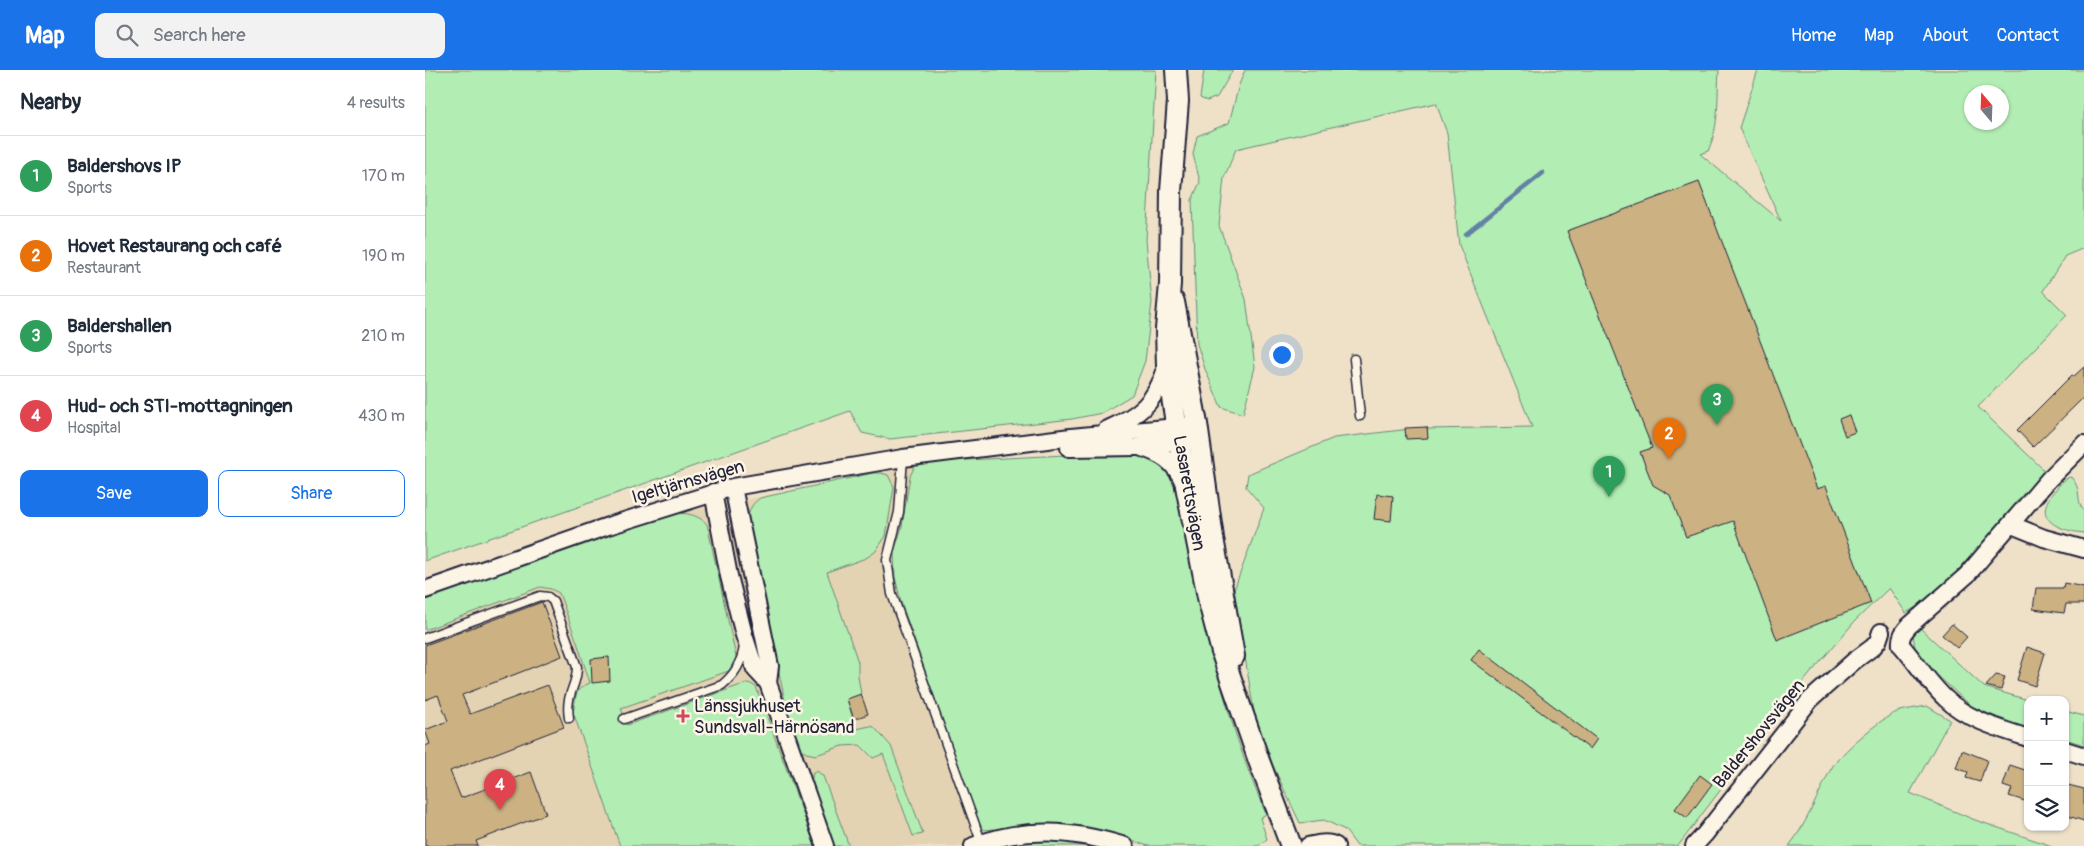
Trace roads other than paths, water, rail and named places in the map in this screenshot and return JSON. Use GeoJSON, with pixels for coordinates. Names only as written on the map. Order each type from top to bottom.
{"type":"FeatureCollection","features":[{"type":"Feature","properties":{"kind":"street","name":"Lasarettsvägen"},"geometry":{"type":"LineString","coordinates":[[1176,70],[1178,101],[1171,191],[1170,284],[1166,329],[1167,366],[1186,486],[1209,602],[1223,656],[1291,846]]}},
{"type":"Feature","properties":{"kind":"street","name":"Lasarettsvägen"},"geometry":{"type":"LineString","coordinates":[[1178,101],[1187,70]]}},
{"type":"Feature","properties":{"kind":"street","name":"Lasarettsvägen"},"geometry":{"type":"LineString","coordinates":[[1170,284],[1179,322],[1198,432],[1213,538],[1234,653],[1238,698]]}},
{"type":"Feature","properties":{"kind":"street","name":"Igeltjärnsvägen"},"geometry":{"type":"LineString","coordinates":[[1091,436],[1136,415],[1161,384],[1167,366]]}},
{"type":"Feature","properties":{"kind":"street","name":"Igeltjärnsvägen"},"geometry":{"type":"LineString","coordinates":[[971,450],[1137,447],[1178,435],[1198,432]]}},
{"type":"Feature","properties":{"kind":"street","name":"Igeltjärnsvägen"},"geometry":{"type":"LineString","coordinates":[[425,590],[608,526],[733,487],[903,458],[971,450],[1091,436],[1178,435]]}},
{"type":"Feature","properties":{"kind":"street","name":"Igeltjärnsvägen"},"geometry":{"type":"LineString","coordinates":[[1137,447],[1159,453],[1177,470],[1186,486]]}},
{"type":"Feature","properties":{"kind":"street"},"geometry":{"type":"LineString","coordinates":[[2024,736],[1965,713],[1947,700],[1920,672],[1901,645],[1900,640],[1903,632],[1967,575],[2012,525],[2049,479],[2083,448]]}},
{"type":"Feature","properties":{"kind":"street"},"geometry":{"type":"LineString","coordinates":[[733,487],[770,666],[768,683]]}},
{"type":"Feature","properties":{"kind":"street"},"geometry":{"type":"LineString","coordinates":[[713,492],[729,576],[744,635],[755,669],[768,683],[825,846]]}},
{"type":"Feature","properties":{"kind":"street"},"geometry":{"type":"LineString","coordinates":[[2012,525],[2044,538],[2084,550]]}},
{"type":"Feature","properties":{"kind":"street","name":"Baldershovsvägen"},"geometry":{"type":"LineString","coordinates":[[1694,846],[1810,700],[1846,667],[1873,647],[1878,641],[1881,632]]}},
{"type":"Feature","properties":{"kind":"street"},"geometry":{"type":"LineString","coordinates":[[2069,751],[2084,756]]}},
{"type":"Feature","properties":{"kind":"street"},"geometry":{"type":"LineString","coordinates":[[979,845],[1014,835],[1053,832],[1088,836],[1125,846]]}},
{"type":"Feature","properties":{"kind":"street"},"geometry":{"type":"LineString","coordinates":[[1308,846],[1333,844],[1337,846]]}},
{"type":"Feature","properties":{"kind":"lane"},"geometry":{"type":"LineString","coordinates":[[1354,359],[1360,416]]}},
{"type":"Feature","properties":{"kind":"lane"},"geometry":{"type":"LineString","coordinates":[[903,458],[899,512],[887,560],[889,578],[895,603],[979,845]]}},
{"type":"Feature","properties":{"kind":"lane"},"geometry":{"type":"LineString","coordinates":[[425,638],[540,596],[548,597],[553,601],[577,668],[577,674],[567,706],[569,718]]}},
{"type":"Feature","properties":{"kind":"lane"},"geometry":{"type":"LineString","coordinates":[[624,719],[722,684],[733,675],[742,661],[744,635]]}},
{"type":"Feature","properties":{"kind":"waterway"},"geometry":{"type":"LineString","coordinates":[[1466,234],[1543,173]]}},
{"type":"Feature","properties":{"kind":"place","name":"Baldershallen"},"geometry":{"type":"Point","coordinates":[1717,425]}},
{"type":"Feature","properties":{"kind":"place","name":"Hovet Restaurang och café"},"geometry":{"type":"Point","coordinates":[1669,459]}},
{"type":"Feature","properties":{"kind":"place","name":"Baldershovs IP"},"geometry":{"type":"Point","coordinates":[1609,497]}},
{"type":"Feature","properties":{"kind":"place","name":"Länssjukhuset Sundsvall-Härnösand"},"geometry":{"type":"Point","coordinates":[683,716]}},
{"type":"Feature","properties":{"kind":"place","name":"Hud- och STI-mottagningen"},"geometry":{"type":"Point","coordinates":[500,810]}}]}
